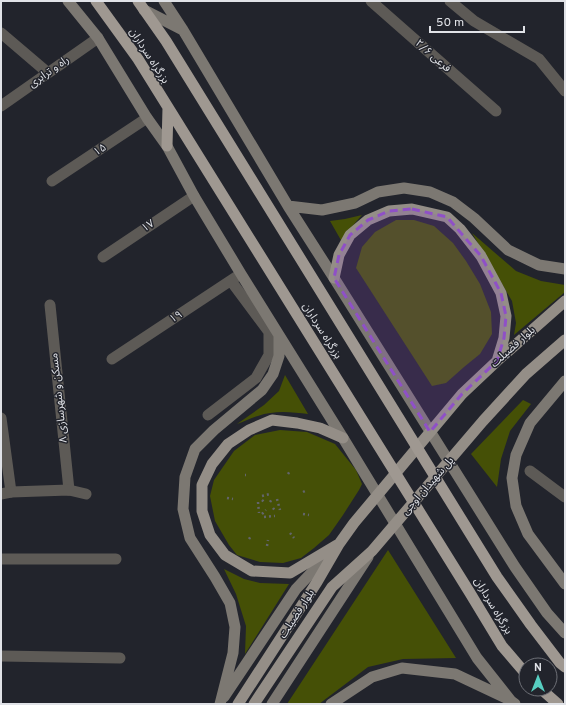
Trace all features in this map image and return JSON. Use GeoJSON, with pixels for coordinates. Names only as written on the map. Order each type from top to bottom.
{"type":"FeatureCollection","features":[{"type":"Feature","properties":{"kind":"highway","name":"بزرگراه سرداران"},"geometry":{"type":"LineString","coordinates":[[96,1],[138,59],[502,646],[518,665]]}},
{"type":"Feature","properties":{"kind":"highway","name":"بزرگراه سرداران"},"geometry":{"type":"LineString","coordinates":[[141,6],[166,41],[497,577],[531,625],[560,663],[565,667]]}},
{"type":"Feature","properties":{"kind":"highway"},"geometry":{"type":"LineString","coordinates":[[167,146],[168,108]]}},
{"type":"Feature","properties":{"kind":"highway"},"geometry":{"type":"LineString","coordinates":[[550,697],[558,704]]}},
{"type":"Feature","properties":{"kind":"main road"},"geometry":{"type":"LineString","coordinates":[[68,1],[98,38],[147,118],[167,146],[194,196],[241,274],[477,658],[513,702]]}},
{"type":"Feature","properties":{"kind":"main road"},"geometry":{"type":"LineString","coordinates":[[164,1],[183,30],[288,206],[515,567],[547,613],[565,633]]}},
{"type":"Feature","properties":{"kind":"main road"},"geometry":{"type":"LineString","coordinates":[[141,6],[183,30]]}},
{"type":"Feature","properties":{"kind":"main road"},"geometry":{"type":"LineString","coordinates":[[288,206],[322,210],[355,203],[378,192],[404,188],[430,192],[453,202],[474,218],[508,250],[539,265],[565,269]]}},
{"type":"Feature","properties":{"kind":"main road"},"geometry":{"type":"LineString","coordinates":[[334,278],[339,255],[350,235],[368,220],[389,211],[412,209],[447,217],[460,229],[481,256],[501,293],[506,316],[504,338],[498,361]]}},
{"type":"Feature","properties":{"kind":"main road","name":"بلوار فضیلت"},"geometry":{"type":"LineString","coordinates":[[238,704],[317,582],[338,544],[354,523],[462,394],[565,301]]}},
{"type":"Feature","properties":{"kind":"main road"},"geometry":{"type":"LineString","coordinates":[[220,704],[233,653],[235,627],[230,602],[190,538],[183,509],[185,477],[195,450],[214,430],[262,390],[273,374],[279,356],[279,336]]}},
{"type":"Feature","properties":{"kind":"main road","name":"پل شهیدان اوجی"},"geometry":{"type":"LineString","coordinates":[[372,551],[483,421],[526,374],[565,340]]}},
{"type":"Feature","properties":{"kind":"main road"},"geometry":{"type":"LineString","coordinates":[[565,380],[530,423],[516,455],[512,478],[516,506],[528,534],[565,584]]}},
{"type":"Feature","properties":{"kind":"main road"},"geometry":{"type":"LineString","coordinates":[[338,544],[290,573],[252,571],[225,556],[210,535],[202,510],[202,485],[212,464],[228,444],[249,430],[272,420],[297,422],[320,428],[342,438]]}},
{"type":"Feature","properties":{"kind":"main road"},"geometry":{"type":"LineString","coordinates":[[220,704],[296,589],[338,544]]}},
{"type":"Feature","properties":{"kind":"main road"},"geometry":{"type":"LineString","coordinates":[[272,704],[372,551]]}},
{"type":"Feature","properties":{"kind":"main road","name":"بلوار فضیلت"},"geometry":{"type":"LineString","coordinates":[[254,704],[332,587],[372,551]]}},
{"type":"Feature","properties":{"kind":"main road"},"geometry":{"type":"LineString","coordinates":[[331,704],[372,677],[402,668],[455,674],[513,702]]}},
{"type":"Feature","properties":{"kind":"street","name":"فرعی ۲/۶"},"geometry":{"type":"LineString","coordinates":[[370,1],[496,111]]}},
{"type":"Feature","properties":{"kind":"street"},"geometry":{"type":"LineString","coordinates":[[450,1],[474,21],[539,59],[565,91]]}},
{"type":"Feature","properties":{"kind":"street"},"geometry":{"type":"LineString","coordinates":[[1,33],[48,73]]}},
{"type":"Feature","properties":{"kind":"street","name":"راه و ترابری"},"geometry":{"type":"LineString","coordinates":[[1,106],[98,38]]}},
{"type":"Feature","properties":{"kind":"street","name":"۱۵"},"geometry":{"type":"LineString","coordinates":[[52,181],[147,118]]}},
{"type":"Feature","properties":{"kind":"street","name":"۱۷"},"geometry":{"type":"LineString","coordinates":[[103,257],[194,196]]}},
{"type":"Feature","properties":{"kind":"street","name":"۱۹"},"geometry":{"type":"LineString","coordinates":[[112,359],[241,274]]}},
{"type":"Feature","properties":{"kind":"street"},"geometry":{"type":"LineString","coordinates":[[208,415],[256,378],[269,355],[269,332],[231,281]]}},
{"type":"Feature","properties":{"kind":"street","name":"مسکن و شهرسازی ۸"},"geometry":{"type":"LineString","coordinates":[[50,305],[69,490]]}},
{"type":"Feature","properties":{"kind":"street"},"geometry":{"type":"LineString","coordinates":[[1,418],[6,493],[69,490],[86,494]]}},
{"type":"Feature","properties":{"kind":"street"},"geometry":{"type":"LineString","coordinates":[[530,471],[565,497]]}},
{"type":"Feature","properties":{"kind":"street"},"geometry":{"type":"LineString","coordinates":[[1,559],[116,560]]}},
{"type":"Feature","properties":{"kind":"street"},"geometry":{"type":"LineString","coordinates":[[1,656],[120,658]]}},
{"type":"Feature","properties":{"kind":"path"},"geometry":{"type":"LineString","coordinates":[[302,492],[307,490]]}},
{"type":"Feature","properties":{"kind":"path"},"geometry":{"type":"LineString","coordinates":[[262,496],[270,494]]}},
{"type":"Feature","properties":{"kind":"path"},"geometry":{"type":"LineString","coordinates":[[227,498],[232,499]]}},
{"type":"Feature","properties":{"kind":"path"},"geometry":{"type":"LineString","coordinates":[[277,499],[280,510]]}},
{"type":"Feature","properties":{"kind":"path"},"geometry":{"type":"LineString","coordinates":[[258,502],[262,515]]}},
{"type":"Feature","properties":{"kind":"path"},"geometry":{"type":"LineString","coordinates":[[273,508],[276,512]]}},
{"type":"Feature","properties":{"kind":"path"},"geometry":{"type":"LineString","coordinates":[[262,515],[266,510]]}},
{"type":"Feature","properties":{"kind":"path"},"geometry":{"type":"LineString","coordinates":[[303,514],[308,515]]}},
{"type":"Feature","properties":{"kind":"path"},"geometry":{"type":"LineString","coordinates":[[262,515],[275,516]]}},
{"type":"Feature","properties":{"kind":"path"},"geometry":{"type":"LineString","coordinates":[[290,533],[294,538]]}},
{"type":"Feature","properties":{"kind":"path"},"geometry":{"type":"LineString","coordinates":[[267,546],[268,540]]}},
{"type":"Feature","properties":{"kind":"highlighted area"},"geometry":{"type":"Polygon","coordinates":[[[412,209],[447,217],[481,256],[501,293],[506,316],[504,338],[497,361],[462,394],[430,432],[334,278],[339,255],[350,235],[368,220],[389,211],[412,209]]]}},
{"type":"Feature","properties":{"kind":"green space"},"geometry":{"type":"Polygon","coordinates":[[[362,215],[349,230],[342,242],[330,221],[362,215]]]}},
{"type":"Feature","properties":{"kind":"green space"},"geometry":{"type":"Polygon","coordinates":[[[396,220],[414,220],[434,226],[453,243],[480,284],[491,312],[492,334],[480,354],[446,383],[432,386],[356,268],[362,247],[375,232],[396,220]]]}},
{"type":"Feature","properties":{"kind":"green space"},"geometry":{"type":"Polygon","coordinates":[[[472,233],[516,271],[541,281],[565,285],[565,292],[514,335],[516,323],[512,301],[472,233]]]}},
{"type":"Feature","properties":{"kind":"green space"},"geometry":{"type":"Polygon","coordinates":[[[285,375],[308,414],[277,412],[264,414],[237,424],[264,405],[279,391],[285,375]]]}},
{"type":"Feature","properties":{"kind":"green space"},"geometry":{"type":"Polygon","coordinates":[[[523,400],[531,404],[510,431],[501,459],[497,487],[471,454],[523,400]]]}},
{"type":"Feature","properties":{"kind":"green space"},"geometry":{"type":"Polygon","coordinates":[[[280,430],[307,432],[335,444],[356,470],[362,484],[329,535],[301,558],[283,563],[260,562],[237,555],[229,545],[215,521],[210,496],[214,480],[234,451],[255,435],[280,430]]]}},
{"type":"Feature","properties":{"kind":"green space"},"geometry":{"type":"Polygon","coordinates":[[[388,550],[456,658],[403,659],[368,667],[319,704],[287,704],[388,550]]]}},
{"type":"Feature","properties":{"kind":"green space"},"geometry":{"type":"Polygon","coordinates":[[[224,569],[244,579],[260,583],[289,584],[245,654],[246,626],[236,594],[224,569]]]}}]}
